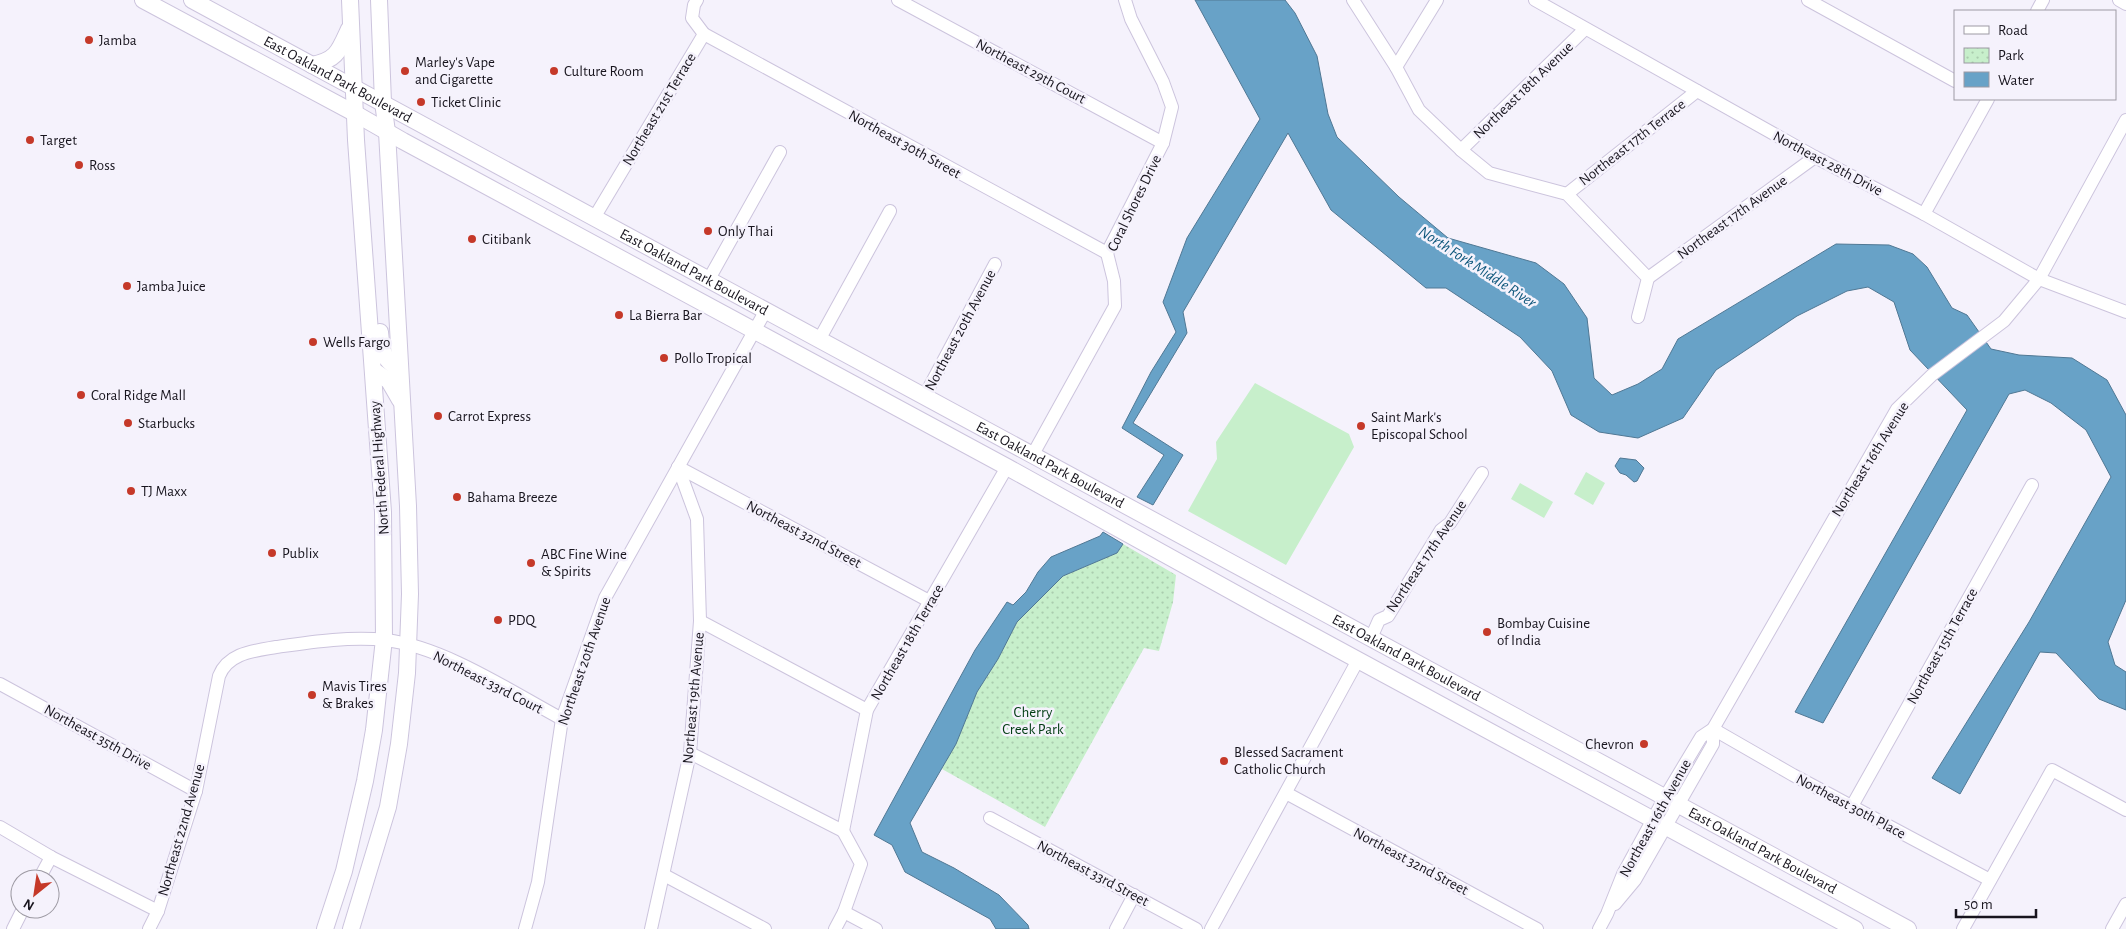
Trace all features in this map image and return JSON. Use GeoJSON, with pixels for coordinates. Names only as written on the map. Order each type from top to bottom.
{"type":"FeatureCollection","features":[{"type":"Feature","properties":{"kind":"main road","name":"East Oakland Park Boulevard"},"geometry":{"type":"LineString","coordinates":[[143,0],[356,114],[754,332],[1007,467],[1358,660],[1855,929]]}},
{"type":"Feature","properties":{"kind":"main road","name":"East Oakland Park Boulevard"},"geometry":{"type":"LineString","coordinates":[[192,0],[1908,929]]}},
{"type":"Feature","properties":{"kind":"main road","name":"North Federal Highway"},"geometry":{"type":"LineString","coordinates":[[324,929],[344,871],[358,814],[374,730],[384,640],[385,552],[353,86],[350,0]]}},
{"type":"Feature","properties":{"kind":"main road","name":"North Federal Highway"},"geometry":{"type":"LineString","coordinates":[[351,929],[388,808],[399,744],[407,678],[410,550],[387,132],[383,102],[379,0]]}},
{"type":"Feature","properties":{"kind":"main road"},"geometry":{"type":"LineString","coordinates":[[312,65],[324,62],[338,52],[350,27]]}},
{"type":"Feature","properties":{"kind":"main road"},"geometry":{"type":"LineString","coordinates":[[554,223],[560,216],[568,212],[588,215]]}},
{"type":"Feature","properties":{"kind":"main road"},"geometry":{"type":"LineString","coordinates":[[368,302],[379,314],[382,351],[387,360],[400,371]]}},
{"type":"Feature","properties":{"kind":"main road"},"geometry":{"type":"LineString","coordinates":[[373,370],[389,381],[402,404]]}},
{"type":"Feature","properties":{"kind":"main road"},"geometry":{"type":"LineString","coordinates":[[1007,467],[1020,465],[1032,456]]}},
{"type":"Feature","properties":{"kind":"main road"},"geometry":{"type":"LineString","coordinates":[[1093,514],[1099,504],[1114,499]]}},
{"type":"Feature","properties":{"kind":"main road"},"geometry":{"type":"LineString","coordinates":[[1337,648],[1352,648],[1370,638]]}},
{"type":"Feature","properties":{"kind":"main road"},"geometry":{"type":"LineString","coordinates":[[1358,660],[1369,653],[1393,650]]}},
{"type":"Feature","properties":{"kind":"street"},"geometry":{"type":"LineString","coordinates":[[697,0],[694,5],[692,18],[704,34]]}},
{"type":"Feature","properties":{"kind":"street","name":"Northeast 29th Court"},"geometry":{"type":"LineString","coordinates":[[898,0],[1163,143]]}},
{"type":"Feature","properties":{"kind":"street","name":"Coral Shores Drive"},"geometry":{"type":"LineString","coordinates":[[1032,456],[1114,306],[1114,281],[1107,254],[1163,143],[1172,107],[1163,82],[1131,19],[1125,0]]}},
{"type":"Feature","properties":{"kind":"street"},"geometry":{"type":"LineString","coordinates":[[1354,0],[1396,67],[1419,110],[1461,150],[1489,173],[1567,194],[1648,278],[1638,317]]}},
{"type":"Feature","properties":{"kind":"street"},"geometry":{"type":"LineString","coordinates":[[1396,67],[1437,0]]}},
{"type":"Feature","properties":{"kind":"street","name":"Northeast 28th Drive"},"geometry":{"type":"LineString","coordinates":[[1535,0],[1814,157],[1924,214],[2039,279],[2126,312]]}},
{"type":"Feature","properties":{"kind":"street"},"geometry":{"type":"LineString","coordinates":[[1808,0],[1954,80]]}},
{"type":"Feature","properties":{"kind":"street"},"geometry":{"type":"LineString","coordinates":[[2119,0],[2126,4]]}},
{"type":"Feature","properties":{"kind":"street","name":"Northeast 18th Avenue"},"geometry":{"type":"LineString","coordinates":[[1461,150],[1586,29]]}},
{"type":"Feature","properties":{"kind":"street","name":"Northeast 21st Terrace"},"geometry":{"type":"LineString","coordinates":[[588,215],[704,34]]}},
{"type":"Feature","properties":{"kind":"street","name":"Northeast 30th Street"},"geometry":{"type":"LineString","coordinates":[[704,34],[1107,254]]}},
{"type":"Feature","properties":{"kind":"street","name":"Northeast 17th Terrace"},"geometry":{"type":"LineString","coordinates":[[1567,194],[1697,91]]}},
{"type":"Feature","properties":{"kind":"street"},"geometry":{"type":"LineString","coordinates":[[1924,214],[1987,100]]}},
{"type":"Feature","properties":{"kind":"street","name":"Northeast 16th Avenue"},"geometry":{"type":"LineString","coordinates":[[1598,929],[1607,914],[1635,880],[1659,823],[1672,800],[1712,744],[1713,729],[1888,423],[1906,399],[1932,375],[2004,321],[2039,279],[2126,120]]}},
{"type":"Feature","properties":{"kind":"street"},"geometry":{"type":"LineString","coordinates":[[709,279],[780,152]]}},
{"type":"Feature","properties":{"kind":"street","name":"Northeast 17th Avenue"},"geometry":{"type":"LineString","coordinates":[[1648,278],[1814,157]]}},
{"type":"Feature","properties":{"kind":"street"},"geometry":{"type":"LineString","coordinates":[[819,340],[890,211]]}},
{"type":"Feature","properties":{"kind":"street","name":"Northeast 20th Avenue"},"geometry":{"type":"LineString","coordinates":[[924,397],[995,264]]}},
{"type":"Feature","properties":{"kind":"street","name":"Northeast 20th Avenue"},"geometry":{"type":"LineString","coordinates":[[525,929],[538,882],[562,719],[605,598],[766,310]]}},
{"type":"Feature","properties":{"kind":"street","name":"Northeast 32nd Street"},"geometry":{"type":"LineString","coordinates":[[678,467],[931,602]]}},
{"type":"Feature","properties":{"kind":"street","name":"Northeast 19th Avenue"},"geometry":{"type":"LineString","coordinates":[[651,929],[690,753],[700,621],[697,519],[678,467]]}},
{"type":"Feature","properties":{"kind":"street","name":"Northeast 18th Terrace"},"geometry":{"type":"LineString","coordinates":[[843,831],[867,710],[931,602],[1007,467]]}},
{"type":"Feature","properties":{"kind":"street","name":"Northeast 17th Avenue"},"geometry":{"type":"LineString","coordinates":[[1370,638],[1379,620],[1388,616],[1442,530],[1450,523],[1482,474]]}},
{"type":"Feature","properties":{"kind":"street","name":"Northeast 15th Terrace"},"geometry":{"type":"LineString","coordinates":[[1852,806],[2032,485]]}},
{"type":"Feature","properties":{"kind":"street"},"geometry":{"type":"LineString","coordinates":[[700,621],[867,710]]}},
{"type":"Feature","properties":{"kind":"street","name":"Northeast 22nd Avenue"},"geometry":{"type":"LineString","coordinates":[[149,929],[158,911],[196,791],[224,664],[233,658],[271,648],[318,640],[384,640]]}},
{"type":"Feature","properties":{"kind":"street","name":"Northeast 33rd Court"},"geometry":{"type":"LineString","coordinates":[[384,640],[408,644],[459,664],[562,719]]}},
{"type":"Feature","properties":{"kind":"street"},"geometry":{"type":"LineString","coordinates":[[1211,929],[1358,660]]}},
{"type":"Feature","properties":{"kind":"street","name":"Northeast 35th Drive"},"geometry":{"type":"LineString","coordinates":[[0,684],[196,791]]}},
{"type":"Feature","properties":{"kind":"street","name":"Northeast 30th Place"},"geometry":{"type":"LineString","coordinates":[[1713,729],[1990,880]]}},
{"type":"Feature","properties":{"kind":"street"},"geometry":{"type":"LineString","coordinates":[[690,753],[843,831],[861,864],[844,912],[835,929]]}},
{"type":"Feature","properties":{"kind":"street"},"geometry":{"type":"LineString","coordinates":[[1963,929],[2052,770],[2126,810]]}},
{"type":"Feature","properties":{"kind":"street","name":"Northeast 32nd Street"},"geometry":{"type":"LineString","coordinates":[[1286,793],[1537,929]]}},
{"type":"Feature","properties":{"kind":"street","name":"Northeast 33rd Street"},"geometry":{"type":"LineString","coordinates":[[990,818],[1196,929]]}},
{"type":"Feature","properties":{"kind":"street"},"geometry":{"type":"LineString","coordinates":[[0,827],[51,857],[158,911]]}},
{"type":"Feature","properties":{"kind":"street"},"geometry":{"type":"LineString","coordinates":[[44,869],[51,857]]}},
{"type":"Feature","properties":{"kind":"street"},"geometry":{"type":"LineString","coordinates":[[664,875],[765,929]]}},
{"type":"Feature","properties":{"kind":"street"},"geometry":{"type":"LineString","coordinates":[[1116,929],[1134,896]]}},
{"type":"Feature","properties":{"kind":"street"},"geometry":{"type":"LineString","coordinates":[[2112,929],[2126,904]]}},
{"type":"Feature","properties":{"kind":"street"},"geometry":{"type":"LineString","coordinates":[[844,912],[876,929]]}},
{"type":"Feature","properties":{"kind":"green space"},"geometry":{"type":"Polygon","coordinates":[[[1255,383],[1349,434],[1354,447],[1286,565],[1188,511],[1217,459],[1216,442],[1255,383]]]}},
{"type":"Feature","properties":{"kind":"green space"},"geometry":{"type":"Polygon","coordinates":[[[1586,472],[1605,483],[1593,505],[1574,494],[1586,472]]]}},
{"type":"Feature","properties":{"kind":"green space"},"geometry":{"type":"Polygon","coordinates":[[[1520,483],[1553,502],[1544,518],[1511,499],[1520,483]]]}},
{"type":"Feature","properties":{"kind":"green space","name":"Cherry Creek Park"},"geometry":{"type":"Polygon","coordinates":[[[1123,544],[1176,575],[1173,602],[1159,651],[1144,648],[1045,827],[942,769],[957,741],[977,692],[998,659],[1017,622],[1063,576],[1117,553],[1123,544]]]}},
{"type":"Feature","properties":{"kind":"water","name":"North Fork Middle River"},"geometry":{"type":"Polygon","coordinates":[[[1195,0],[1285,0],[1295,13],[1317,56],[1328,114],[1337,137],[1399,197],[1448,238],[1536,263],[1564,284],[1587,318],[1594,378],[1612,395],[1638,384],[1662,369],[1678,339],[1836,244],[1889,245],[1913,254],[1927,267],[1952,308],[1967,315],[1991,349],[2019,355],[2072,358],[2107,380],[2126,415],[2126,600],[2108,642],[2115,665],[2126,672],[2126,710],[2099,699],[2056,653],[2040,652],[1960,794],[1932,778],[2029,622],[2111,477],[2086,430],[2051,403],[2025,390],[2009,394],[1823,723],[1795,712],[1967,410],[1910,350],[1894,302],[1868,287],[1847,291],[1797,316],[1716,370],[1683,418],[1638,438],[1599,432],[1571,415],[1552,371],[1520,337],[1446,288],[1426,288],[1331,210],[1288,133],[1183,312],[1187,333],[1133,423],[1183,455],[1153,505],[1137,497],[1164,455],[1122,428],[1151,372],[1176,332],[1163,302],[1187,238],[1260,119],[1195,0]]]}},
{"type":"Feature","properties":{"kind":"water"},"geometry":{"type":"Polygon","coordinates":[[[1620,458],[1636,460],[1644,468],[1637,481],[1634,482],[1626,475],[1620,473],[1615,466],[1620,458]]]}},
{"type":"Feature","properties":{"kind":"water"},"geometry":{"type":"Polygon","coordinates":[[[1103,532],[1123,544],[1117,553],[1063,576],[1017,622],[998,659],[977,692],[956,744],[910,823],[922,852],[954,868],[999,895],[1028,925],[1029,929],[996,929],[990,919],[905,872],[892,845],[874,835],[975,650],[1007,602],[1013,605],[1026,592],[1038,572],[1051,557],[1100,536],[1103,532]]]}},
{"type":"Feature","properties":{"kind":"place","name":"Jamba"},"geometry":{"type":"Point","coordinates":[89,40]}},
{"type":"Feature","properties":{"kind":"place","name":"Marley's Vape and Cigarette"},"geometry":{"type":"Point","coordinates":[405,71]}},
{"type":"Feature","properties":{"kind":"place","name":"Culture Room"},"geometry":{"type":"Point","coordinates":[554,71]}},
{"type":"Feature","properties":{"kind":"place","name":"Ticket Clinic"},"geometry":{"type":"Point","coordinates":[421,102]}},
{"type":"Feature","properties":{"kind":"place","name":"Target"},"geometry":{"type":"Point","coordinates":[30,140]}},
{"type":"Feature","properties":{"kind":"place","name":"Ross"},"geometry":{"type":"Point","coordinates":[79,165]}},
{"type":"Feature","properties":{"kind":"place","name":"Only Thai"},"geometry":{"type":"Point","coordinates":[708,231]}},
{"type":"Feature","properties":{"kind":"place","name":"Citibank"},"geometry":{"type":"Point","coordinates":[472,239]}},
{"type":"Feature","properties":{"kind":"place","name":"Jamba Juice"},"geometry":{"type":"Point","coordinates":[127,286]}},
{"type":"Feature","properties":{"kind":"place","name":"La Bierra Bar"},"geometry":{"type":"Point","coordinates":[619,315]}},
{"type":"Feature","properties":{"kind":"place","name":"Wells Fargo"},"geometry":{"type":"Point","coordinates":[313,342]}},
{"type":"Feature","properties":{"kind":"place","name":"Pollo Tropical"},"geometry":{"type":"Point","coordinates":[664,358]}},
{"type":"Feature","properties":{"kind":"place","name":"Coral Ridge Mall"},"geometry":{"type":"Point","coordinates":[81,395]}},
{"type":"Feature","properties":{"kind":"place","name":"Carrot Express"},"geometry":{"type":"Point","coordinates":[438,416]}},
{"type":"Feature","properties":{"kind":"place","name":"Starbucks"},"geometry":{"type":"Point","coordinates":[128,423]}},
{"type":"Feature","properties":{"kind":"place","name":"Saint Mark's Episcopal School"},"geometry":{"type":"Point","coordinates":[1361,426]}},
{"type":"Feature","properties":{"kind":"place","name":"TJ Maxx"},"geometry":{"type":"Point","coordinates":[131,491]}},
{"type":"Feature","properties":{"kind":"place","name":"Bahama Breeze"},"geometry":{"type":"Point","coordinates":[457,497]}},
{"type":"Feature","properties":{"kind":"place","name":"Publix"},"geometry":{"type":"Point","coordinates":[272,553]}},
{"type":"Feature","properties":{"kind":"place","name":"ABC Fine Wine & Spirits"},"geometry":{"type":"Point","coordinates":[531,563]}},
{"type":"Feature","properties":{"kind":"place","name":"PDQ"},"geometry":{"type":"Point","coordinates":[498,620]}},
{"type":"Feature","properties":{"kind":"place","name":"Bombay Cuisine of India"},"geometry":{"type":"Point","coordinates":[1487,632]}},
{"type":"Feature","properties":{"kind":"place","name":"Mavis Tires & Brakes"},"geometry":{"type":"Point","coordinates":[312,695]}},
{"type":"Feature","properties":{"kind":"place","name":"Chevron"},"geometry":{"type":"Point","coordinates":[1644,744]}},
{"type":"Feature","properties":{"kind":"place","name":"Blessed Sacrament Catholic Church"},"geometry":{"type":"Point","coordinates":[1224,761]}}]}
